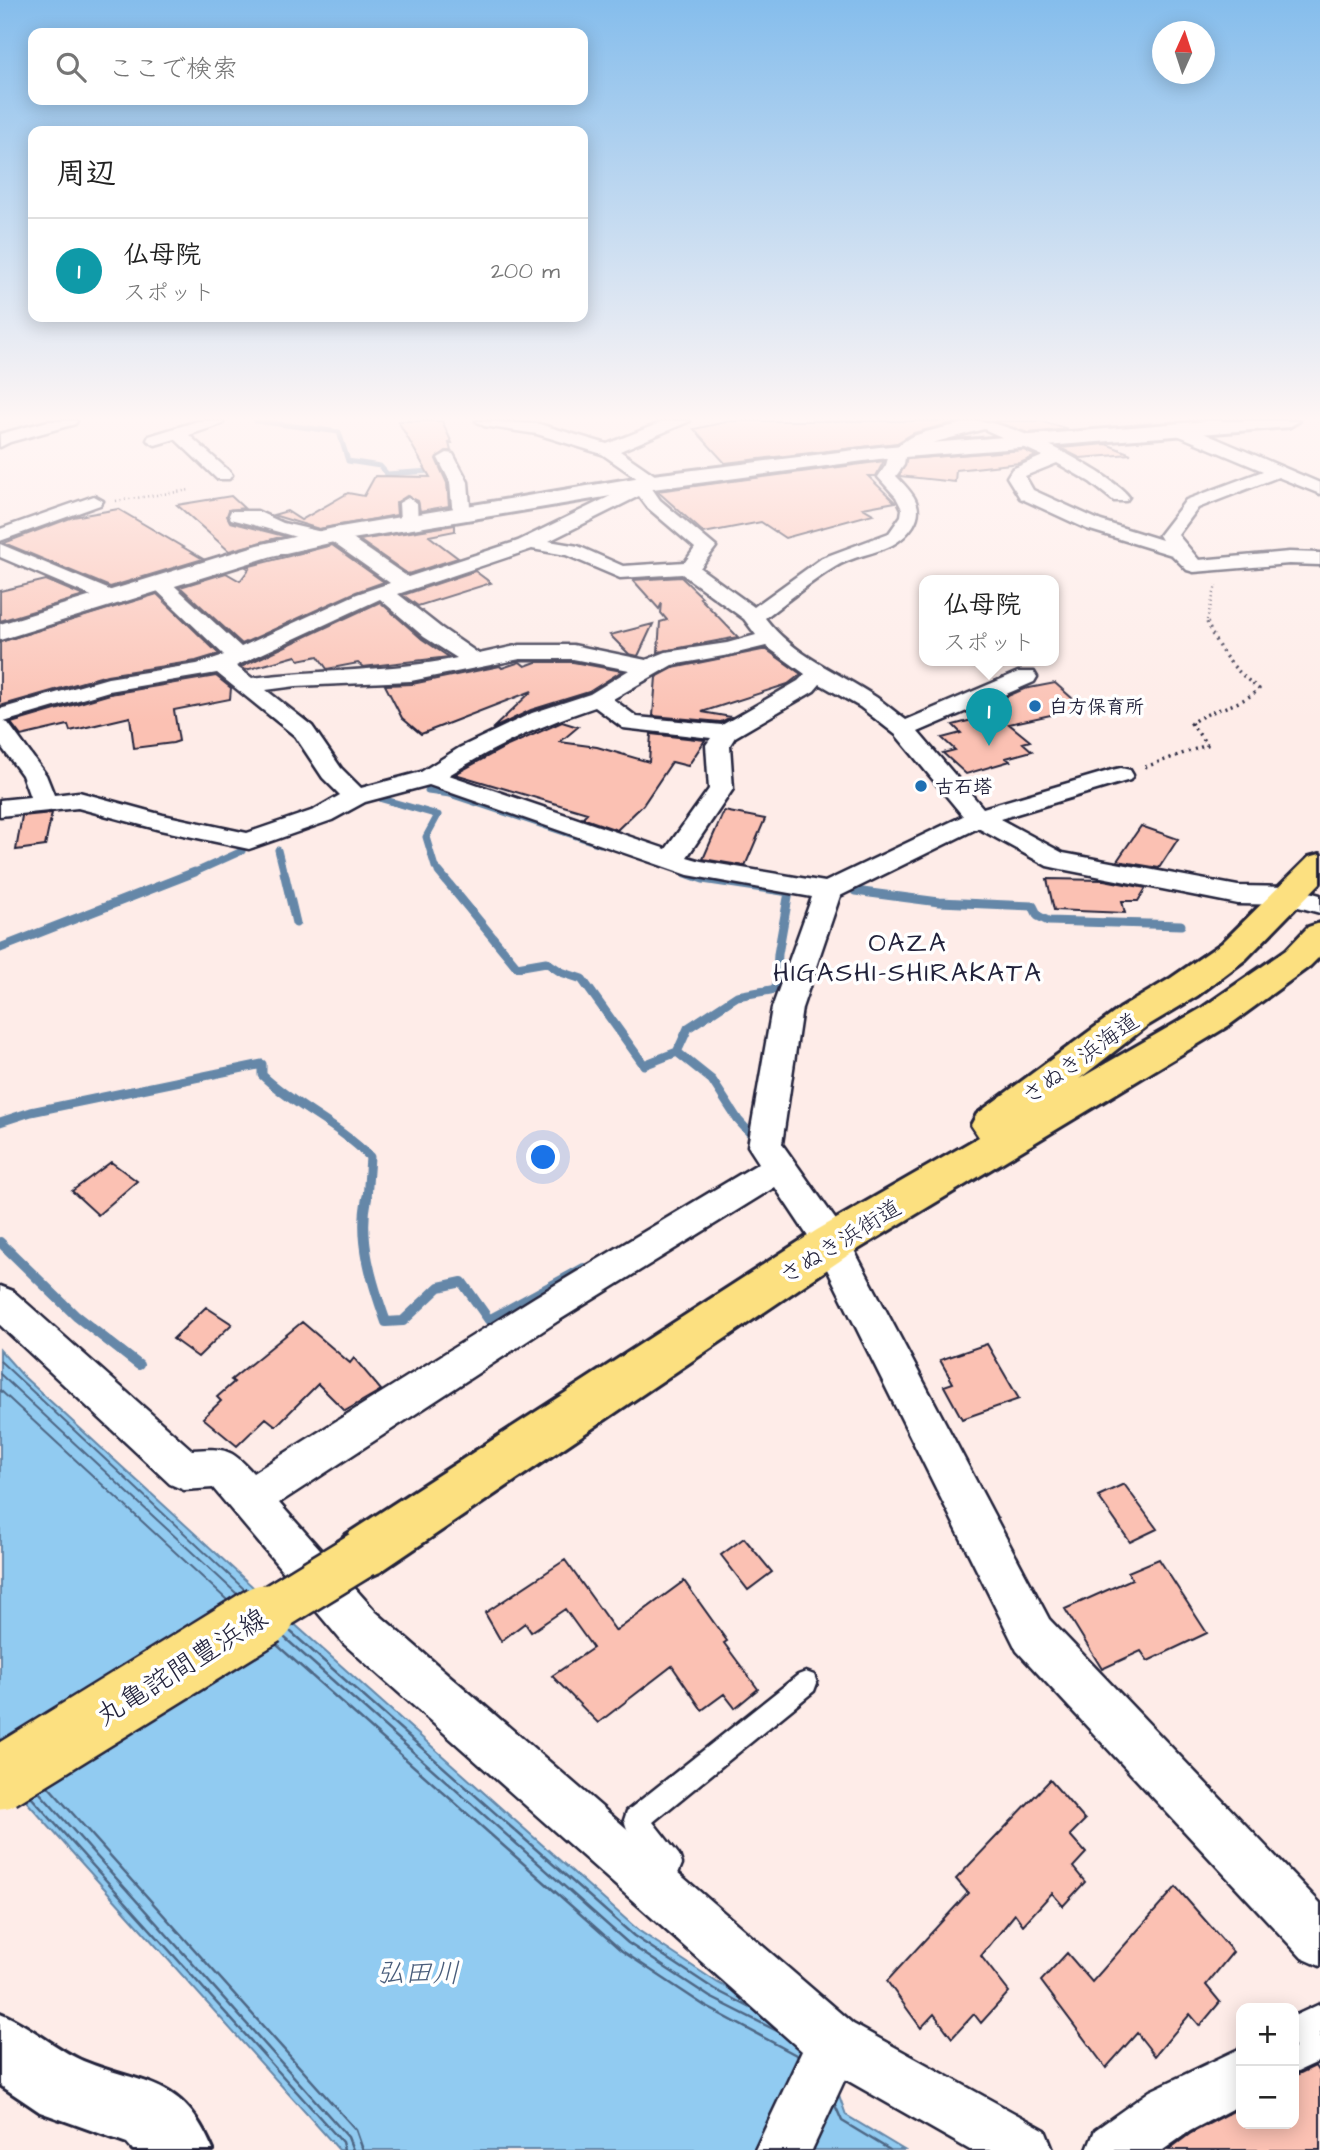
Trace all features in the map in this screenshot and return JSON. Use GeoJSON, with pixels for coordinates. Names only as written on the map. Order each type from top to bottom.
{"type":"FeatureCollection","features":[{"type":"Feature","properties":{"kind":"main road","name":"さぬき浜海道"},"geometry":{"type":"LineString","coordinates":[[832,1244],[1134,1017],[1184,987],[1306,900],[1320,864]]}},
{"type":"Feature","properties":{"kind":"main road","name":"さぬき浜街道"},"geometry":{"type":"LineString","coordinates":[[362,1555],[832,1244],[1215,1017],[1298,958],[1320,935]]}},
{"type":"Feature","properties":{"kind":"main road","name":"丸亀詫間豊浜線"},"geometry":{"type":"LineString","coordinates":[[0,1778],[362,1555]]}},
{"type":"Feature","properties":{"kind":"street"},"geometry":{"type":"LineString","coordinates":[[0,535],[38,521]]}},
{"type":"Feature","properties":{"kind":"street"},"geometry":{"type":"LineString","coordinates":[[265,521],[276,527],[327,537],[403,583]]}},
{"type":"Feature","properties":{"kind":"street"},"geometry":{"type":"LineString","coordinates":[[0,632],[266,550],[327,537],[381,521]]}},
{"type":"Feature","properties":{"kind":"street"},"geometry":{"type":"LineString","coordinates":[[0,716],[126,680],[230,661],[382,591],[529,543],[573,521]]}},
{"type":"Feature","properties":{"kind":"street"},"geometry":{"type":"LineString","coordinates":[[529,543],[571,550],[620,572],[691,567],[706,547],[675,521]]}},
{"type":"Feature","properties":{"kind":"street"},"geometry":{"type":"LineString","coordinates":[[753,617],[799,586],[819,568],[896,537],[906,521]]}},
{"type":"Feature","properties":{"kind":"street"},"geometry":{"type":"LineString","coordinates":[[1086,521],[1179,551]]}},
{"type":"Feature","properties":{"kind":"street"},"geometry":{"type":"LineString","coordinates":[[1178,521],[1168,535],[1194,566],[1289,558],[1320,559]]}},
{"type":"Feature","properties":{"kind":"street"},"geometry":{"type":"LineString","coordinates":[[0,550],[110,597]]}},
{"type":"Feature","properties":{"kind":"street"},"geometry":{"type":"LineString","coordinates":[[691,567],[690,569],[718,592],[753,617],[769,638],[818,673],[868,702],[904,730],[978,818],[1056,860],[1238,895],[1306,900]]}},
{"type":"Feature","properties":{"kind":"street"},"geometry":{"type":"LineString","coordinates":[[159,582],[230,661],[245,686],[304,732],[332,773],[356,797]]}},
{"type":"Feature","properties":{"kind":"street"},"geometry":{"type":"LineString","coordinates":[[382,591],[432,632],[474,660]]}},
{"type":"Feature","properties":{"kind":"street"},"geometry":{"type":"LineString","coordinates":[[0,808],[79,800],[160,822],[248,841],[323,815],[356,797],[430,777],[467,753],[540,718],[598,699],[666,659],[729,649],[769,638]]}},
{"type":"Feature","properties":{"kind":"street"},"geometry":{"type":"LineString","coordinates":[[245,686],[296,679],[411,674],[520,652],[561,652],[609,658],[649,667]]}},
{"type":"Feature","properties":{"kind":"street"},"geometry":{"type":"LineString","coordinates":[[671,861],[721,789],[718,745],[726,732],[806,686],[818,673]]}},
{"type":"Feature","properties":{"kind":"street"},"geometry":{"type":"LineString","coordinates":[[904,730],[1026,677]]}},
{"type":"Feature","properties":{"kind":"street"},"geometry":{"type":"LineString","coordinates":[[598,699],[631,723],[726,732]]}},
{"type":"Feature","properties":{"kind":"street"},"geometry":{"type":"LineString","coordinates":[[0,728],[34,775],[45,803]]}},
{"type":"Feature","properties":{"kind":"street"},"geometry":{"type":"LineString","coordinates":[[430,777],[697,869],[828,891],[978,818],[1121,775]]}},
{"type":"Feature","properties":{"kind":"street"},"geometry":{"type":"LineString","coordinates":[[828,891],[787,1008],[765,1146],[832,1244],[1033,1635],[1320,1940]]}},
{"type":"Feature","properties":{"kind":"street"},"geometry":{"type":"LineString","coordinates":[[249,1499],[548,1308],[780,1167]]}},
{"type":"Feature","properties":{"kind":"street"},"geometry":{"type":"LineString","coordinates":[[0,1301],[34,1336],[184,1470],[222,1468],[360,1628],[658,1889],[824,2061],[1025,2150]]}},
{"type":"Feature","properties":{"kind":"street"},"geometry":{"type":"LineString","coordinates":[[1299,2043],[1320,2031]]}},
{"type":"Feature","properties":{"kind":"street"},"geometry":{"type":"LineString","coordinates":[[0,2046],[65,2088],[149,2116],[178,2150]]}},
{"type":"Feature","properties":{"kind":"street"},"geometry":{"type":"LineString","coordinates":[[783,2150],[824,2061]]}},
{"type":"Feature","properties":{"kind":"street"},"geometry":{"type":"LineString","coordinates":[[1115,2150],[1170,2111],[1236,2078]]}},
{"type":"Feature","properties":{"kind":"lane"},"geometry":{"type":"LineString","coordinates":[[658,1889],[670,1864],[636,1820],[806,1683]]}},
{"type":"Feature","properties":{"kind":"path"},"geometry":{"type":"LineString","coordinates":[[1121,775],[1208,745],[1191,723],[1202,713],[1253,697],[1259,689],[1235,671],[1218,649],[1206,619],[1217,579],[1194,566]]}},
{"type":"Feature","properties":{"kind":"water","name":"弘田川"},"geometry":{"type":"Polygon","coordinates":[[[0,1350],[24,1377],[264,1597],[638,1930],[718,1983],[818,2035],[846,2115],[904,2150],[339,2150],[0,1772],[0,1350]]]}},
{"type":"Feature","properties":{"kind":"building"},"geometry":{"type":"Polygon","coordinates":[[[61,521],[139,521],[203,559],[110,587],[4,543],[61,521]]]}},
{"type":"Feature","properties":{"kind":"building"},"geometry":{"type":"Polygon","coordinates":[[[195,521],[230,521],[284,536],[229,551],[195,521]]]}},
{"type":"Feature","properties":{"kind":"building"},"geometry":{"type":"Polygon","coordinates":[[[294,521],[362,521],[319,529],[294,521]]]}},
{"type":"Feature","properties":{"kind":"building"},"geometry":{"type":"Polygon","coordinates":[[[691,521],[846,521],[785,538],[761,522],[704,533],[691,521]]]}},
{"type":"Feature","properties":{"kind":"building"},"geometry":{"type":"Polygon","coordinates":[[[455,525],[455,531],[429,536],[458,558],[408,574],[359,540],[455,525]]]}},
{"type":"Feature","properties":{"kind":"building"},"geometry":{"type":"Polygon","coordinates":[[[332,545],[384,582],[242,644],[180,587],[226,573],[240,581],[249,569],[246,567],[332,545]]]}},
{"type":"Feature","properties":{"kind":"building"},"geometry":{"type":"Polygon","coordinates":[[[475,571],[491,583],[418,606],[403,595],[475,571]]]}},
{"type":"Feature","properties":{"kind":"building"},"geometry":{"type":"Polygon","coordinates":[[[681,577],[738,637],[658,652],[660,622],[667,620],[661,613],[662,603],[659,609],[633,580],[681,577]]]}},
{"type":"Feature","properties":{"kind":"building"},"geometry":{"type":"Polygon","coordinates":[[[46,580],[84,596],[0,621],[0,591],[46,580]]]}},
{"type":"Feature","properties":{"kind":"building"},"geometry":{"type":"Polygon","coordinates":[[[157,594],[219,654],[196,661],[107,675],[0,706],[0,642],[157,594]]]}},
{"type":"Feature","properties":{"kind":"building"},"geometry":{"type":"Polygon","coordinates":[[[380,602],[422,639],[449,657],[363,667],[358,663],[327,669],[318,656],[299,660],[296,656],[246,670],[241,667],[380,602]]]}},
{"type":"Feature","properties":{"kind":"building"},"geometry":{"type":"Polygon","coordinates":[[[653,624],[638,656],[629,654],[610,635],[653,624]]]}},
{"type":"Feature","properties":{"kind":"building"},"geometry":{"type":"Polygon","coordinates":[[[767,650],[801,674],[788,684],[702,712],[731,717],[721,722],[653,716],[656,677],[673,668],[767,650]]]}},
{"type":"Feature","properties":{"kind":"building"},"geometry":{"type":"Polygon","coordinates":[[[520,662],[525,666],[536,662],[573,662],[622,671],[589,692],[531,710],[492,729],[532,691],[421,734],[402,718],[385,685],[412,684],[500,666],[502,668],[520,662]]]}},
{"type":"Feature","properties":{"kind":"building"},"geometry":{"type":"Polygon","coordinates":[[[216,676],[231,688],[230,699],[174,710],[179,741],[173,743],[134,748],[130,717],[70,731],[68,725],[21,736],[11,723],[110,694],[216,676]]]}},
{"type":"Feature","properties":{"kind":"building"},"geometry":{"type":"Polygon","coordinates":[[[1055,683],[1083,708],[1009,724],[1030,741],[1023,743],[1032,751],[1006,758],[1010,761],[966,774],[943,753],[955,750],[942,738],[961,733],[953,725],[987,716],[980,708],[1024,689],[1055,683]]]}},
{"type":"Feature","properties":{"kind":"building"},"geometry":{"type":"Polygon","coordinates":[[[562,722],[578,727],[560,742],[597,747],[649,762],[651,734],[705,740],[688,766],[672,762],[643,805],[617,830],[582,818],[587,813],[455,774],[503,748],[562,722]]]}},
{"type":"Feature","properties":{"kind":"building"},"geometry":{"type":"Polygon","coordinates":[[[724,811],[765,819],[745,866],[703,859],[724,811]]]}},
{"type":"Feature","properties":{"kind":"building"},"geometry":{"type":"Polygon","coordinates":[[[52,813],[45,846],[16,850],[22,816],[52,813]]]}},
{"type":"Feature","properties":{"kind":"building"},"geometry":{"type":"Polygon","coordinates":[[[1141,826],[1178,839],[1159,868],[1117,861],[1141,826]]]}},
{"type":"Feature","properties":{"kind":"building"},"geometry":{"type":"Polygon","coordinates":[[[1047,879],[1104,880],[1146,888],[1138,901],[1122,901],[1125,913],[1054,910],[1047,879]]]}},
{"type":"Feature","properties":{"kind":"building"},"geometry":{"type":"Polygon","coordinates":[[[111,1162],[137,1181],[98,1215],[72,1191],[111,1162]]]}},
{"type":"Feature","properties":{"kind":"building"},"geometry":{"type":"Polygon","coordinates":[[[206,1307],[232,1324],[198,1357],[173,1339],[206,1307]]]}},
{"type":"Feature","properties":{"kind":"building"},"geometry":{"type":"Polygon","coordinates":[[[302,1322],[350,1363],[354,1358],[381,1390],[345,1411],[318,1384],[276,1426],[266,1418],[237,1446],[203,1418],[221,1401],[217,1397],[234,1382],[231,1380],[302,1322]]]}},
{"type":"Feature","properties":{"kind":"building"},"geometry":{"type":"Polygon","coordinates":[[[987,1344],[1019,1399],[962,1419],[944,1386],[953,1383],[940,1360],[987,1344]]]}},
{"type":"Feature","properties":{"kind":"building"},"geometry":{"type":"Polygon","coordinates":[[[1124,1484],[1157,1529],[1130,1542],[1098,1496],[1124,1484]]]}},
{"type":"Feature","properties":{"kind":"building"},"geometry":{"type":"Polygon","coordinates":[[[744,1538],[772,1572],[748,1590],[721,1555],[744,1538]]]}},
{"type":"Feature","properties":{"kind":"building"},"geometry":{"type":"Polygon","coordinates":[[[1159,1559],[1207,1633],[1148,1661],[1141,1651],[1102,1669],[1065,1609],[1132,1579],[1128,1572],[1159,1559]]]}},
{"type":"Feature","properties":{"kind":"building"},"geometry":{"type":"Polygon","coordinates":[[[565,1560],[616,1631],[684,1581],[758,1689],[735,1708],[724,1694],[702,1710],[672,1666],[598,1723],[552,1676],[593,1648],[565,1609],[531,1632],[525,1623],[501,1641],[485,1613],[565,1560]]]}},
{"type":"Feature","properties":{"kind":"building"},"geometry":{"type":"Polygon","coordinates":[[[1050,1780],[1085,1820],[1070,1835],[1086,1853],[1073,1867],[1085,1882],[1063,1906],[1052,1893],[1023,1925],[1015,1914],[981,1956],[1009,1992],[981,2023],[974,2014],[952,2038],[934,2014],[921,2028],[887,1981],[968,1893],[956,1879],[1050,1780]]]}},
{"type":"Feature","properties":{"kind":"building"},"geometry":{"type":"Polygon","coordinates":[[[1176,1887],[1233,1952],[1206,1985],[1220,2002],[1200,2026],[1190,2014],[1155,2056],[1137,2033],[1106,2068],[1041,1981],[1067,1953],[1092,1982],[1176,1887]]]}},
{"type":"Feature","properties":{"kind":"building"},"geometry":{"type":"Polygon","coordinates":[[[1315,2066],[1320,2074],[1320,2150],[1168,2150],[1191,2133],[1236,2110],[1236,2129],[1299,2129],[1299,2074],[1315,2066]]]}},
{"type":"Feature","properties":{"kind":"waterway"},"geometry":{"type":"LineString","coordinates":[[428,791],[450,794],[600,844]]}},
{"type":"Feature","properties":{"kind":"waterway"},"geometry":{"type":"LineString","coordinates":[[382,799],[438,815],[426,837],[435,867],[441,874]]}},
{"type":"Feature","properties":{"kind":"waterway"},"geometry":{"type":"LineString","coordinates":[[278,850],[284,874]]}},
{"type":"Feature","properties":{"kind":"waterway"},"geometry":{"type":"LineString","coordinates":[[191,874],[242,851]]}},
{"type":"Feature","properties":{"kind":"waterway"},"geometry":{"type":"LineString","coordinates":[[0,948],[195,872]]}},
{"type":"Feature","properties":{"kind":"waterway"},"geometry":{"type":"LineString","coordinates":[[284,872],[296,923]]}},
{"type":"Feature","properties":{"kind":"waterway"},"geometry":{"type":"LineString","coordinates":[[439,872],[517,967],[546,962],[561,972],[582,979],[644,1065],[677,1052]]}},
{"type":"Feature","properties":{"kind":"waterway"},"geometry":{"type":"LineString","coordinates":[[677,1052],[688,1028],[737,996],[776,989],[778,954],[789,892],[703,879],[686,873],[689,874]]}},
{"type":"Feature","properties":{"kind":"waterway"},"geometry":{"type":"LineString","coordinates":[[855,891],[939,902],[1033,906],[1038,916],[1048,921],[1181,925]]}},
{"type":"Feature","properties":{"kind":"waterway"},"geometry":{"type":"LineString","coordinates":[[677,1052],[712,1080],[738,1120],[758,1142]]}},
{"type":"Feature","properties":{"kind":"waterway"},"geometry":{"type":"LineString","coordinates":[[0,1122],[31,1112],[262,1064],[262,1075],[288,1097],[358,1145],[370,1157],[367,1199]]}},
{"type":"Feature","properties":{"kind":"waterway"},"geometry":{"type":"LineString","coordinates":[[367,1198],[365,1245],[371,1276],[386,1322],[403,1321],[439,1287],[462,1282],[489,1320],[584,1268]]}},
{"type":"Feature","properties":{"kind":"waterway"},"geometry":{"type":"LineString","coordinates":[[0,1242],[76,1316],[139,1365]]}},
{"type":"Feature","properties":{"kind":"place","name":"白方保育所"},"geometry":{"type":"Point","coordinates":[1035,706]}},
{"type":"Feature","properties":{"kind":"place","name":"仏母院"},"geometry":{"type":"Point","coordinates":[989,746]}},
{"type":"Feature","properties":{"kind":"place","name":"古石塔"},"geometry":{"type":"Point","coordinates":[921,786]}},
{"type":"Feature","properties":{"kind":"district","name":"OAZA HIGASHI-SHIRAKATA"},"geometry":{"type":"Point","coordinates":[908,957]}}]}
